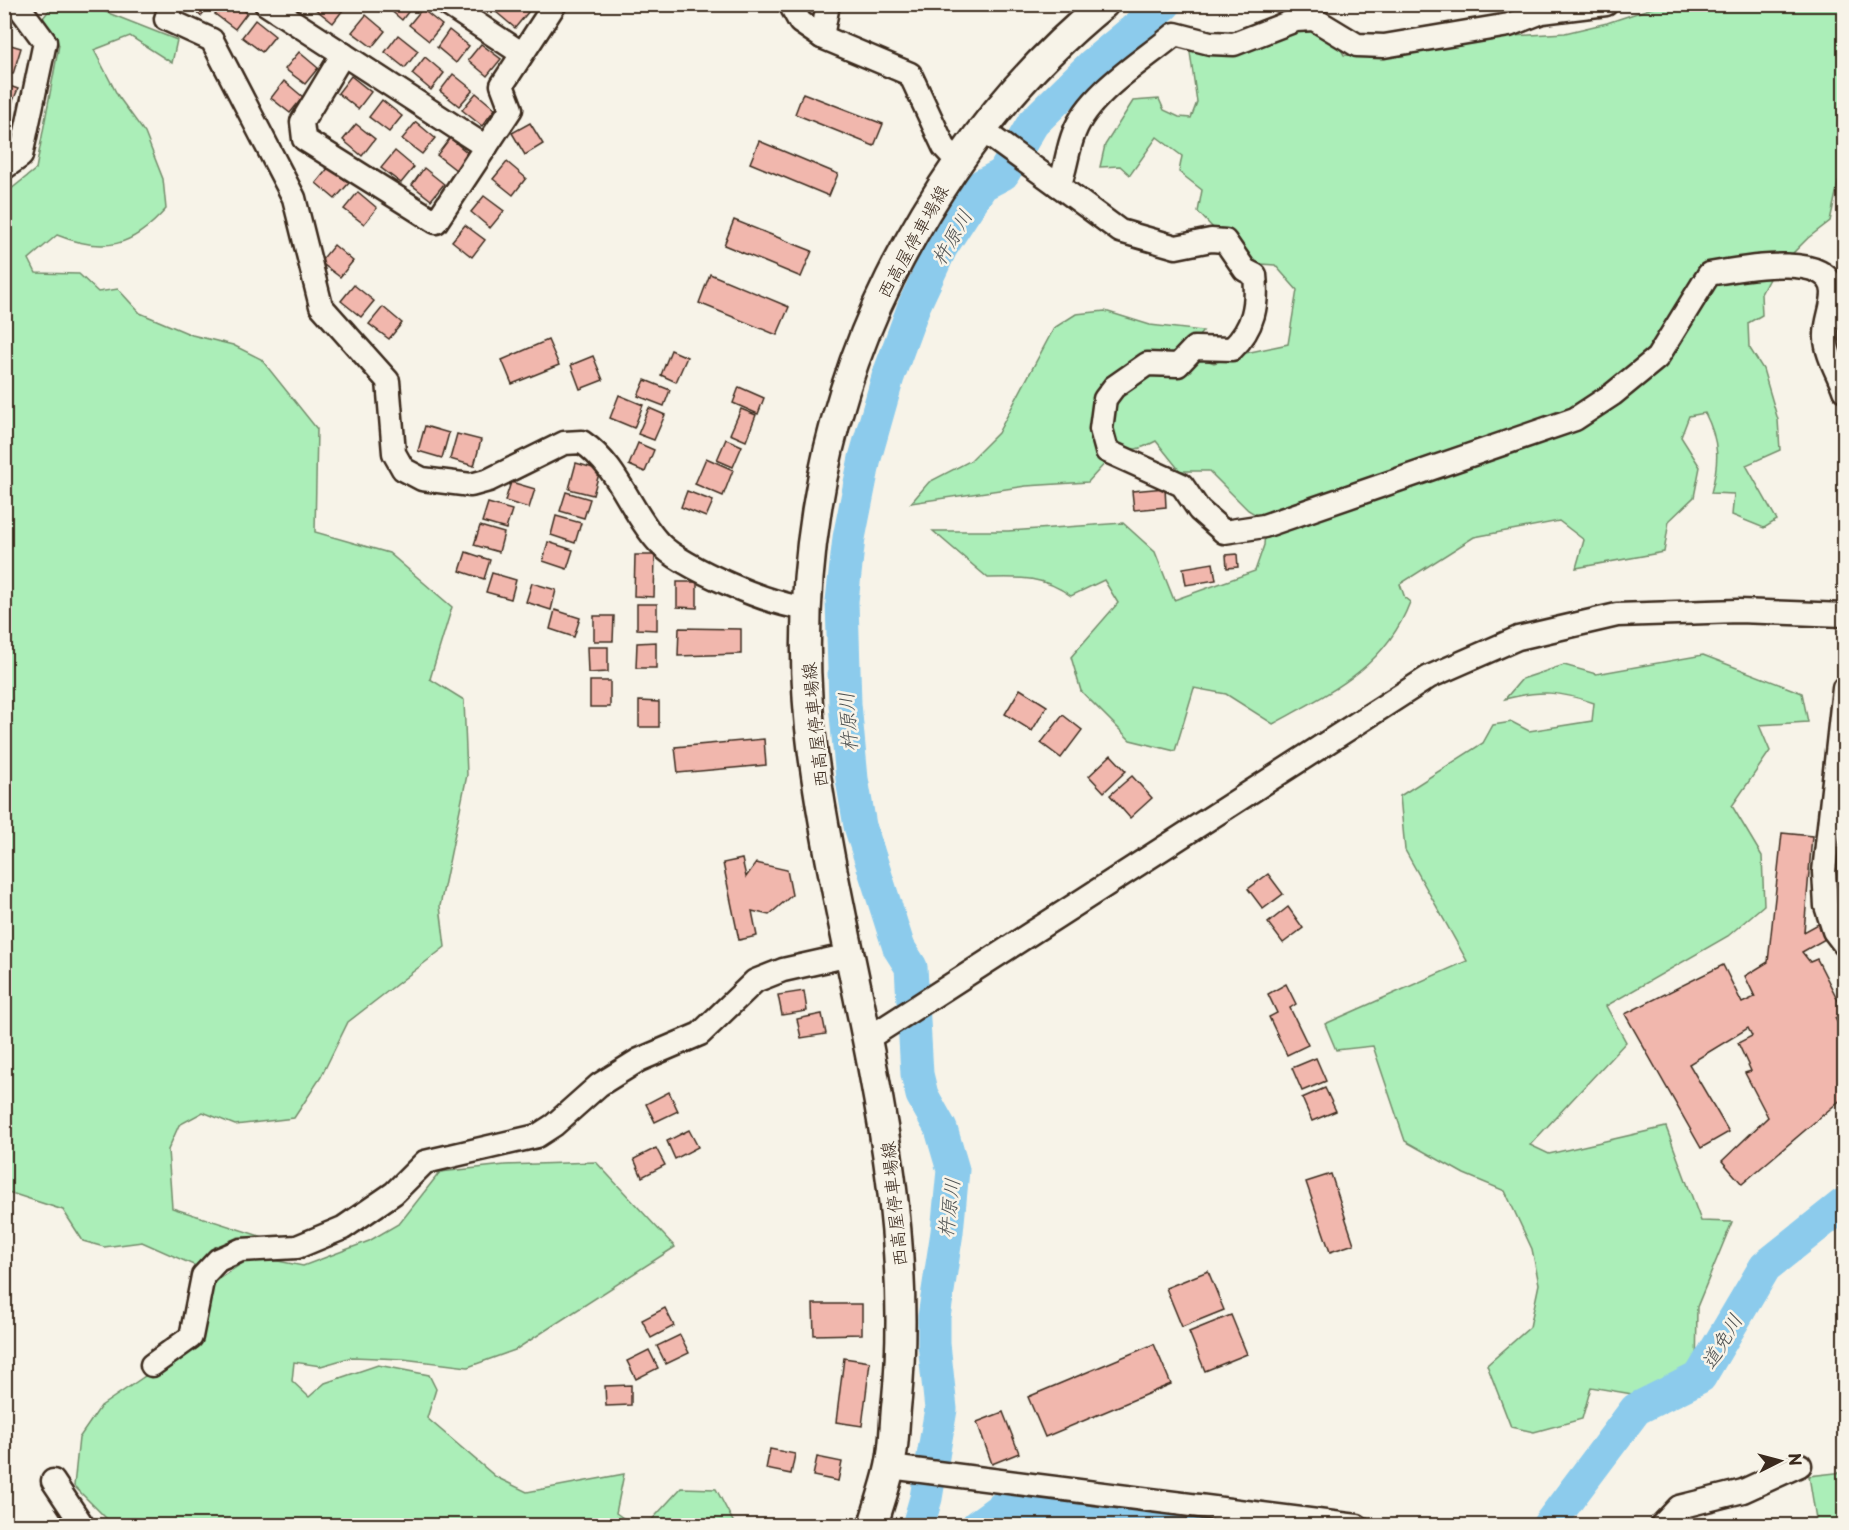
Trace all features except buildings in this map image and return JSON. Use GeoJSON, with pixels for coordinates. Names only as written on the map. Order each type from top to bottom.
{"type":"FeatureCollection","features":[{"type":"Feature","properties":{"kind":"main road","name":"西高屋停車場線"},"geometry":{"type":"LineString","coordinates":[[873,1526],[890,1467],[902,1349],[900,1256],[888,1149],[813,752],[806,648],[810,564],[821,479],[842,394],[876,306],[911,236],[958,162],[993,139],[1023,81],[1077,26],[1104,4]]}},
{"type":"Feature","properties":{"kind":"street"},"geometry":{"type":"LineString","coordinates":[[4,168],[21,156],[45,42],[17,4]]}},
{"type":"Feature","properties":{"kind":"street"},"geometry":{"type":"LineString","coordinates":[[171,4],[166,19],[212,40],[294,198],[321,306],[388,381],[394,453],[404,469],[422,479],[471,485],[489,480],[564,443],[582,442],[606,464],[658,542],[678,561],[782,605],[808,608]]}},
{"type":"Feature","properties":{"kind":"street"},"geometry":{"type":"LineString","coordinates":[[266,4],[486,147]]}},
{"type":"Feature","properties":{"kind":"street"},"geometry":{"type":"LineString","coordinates":[[447,4],[521,53]]}},
{"type":"Feature","properties":{"kind":"street"},"geometry":{"type":"LineString","coordinates":[[343,54],[302,122],[304,139],[436,222],[511,109],[502,85],[555,4]]}},
{"type":"Feature","properties":{"kind":"street"},"geometry":{"type":"LineString","coordinates":[[790,4],[800,22],[822,37],[910,74],[944,147],[958,162]]}},
{"type":"Feature","properties":{"kind":"street"},"geometry":{"type":"LineString","coordinates":[[822,37],[828,4]]}},
{"type":"Feature","properties":{"kind":"street"},"geometry":{"type":"LineString","coordinates":[[1059,186],[1066,170],[1073,134],[1089,105],[1175,34],[1210,43],[1233,44],[1296,20],[1314,20],[1357,45],[1384,46],[1509,25],[1542,12],[1606,4]]}},
{"type":"Feature","properties":{"kind":"street"},"geometry":{"type":"LineString","coordinates":[[993,139],[1120,231],[1176,247],[1211,240],[1225,241],[1245,270],[1255,275],[1257,295],[1253,319],[1245,337],[1233,349],[1194,348],[1178,365],[1147,364],[1114,387],[1105,399],[1101,429],[1107,451],[1182,484],[1199,510],[1224,532],[1264,526],[1575,419],[1613,394],[1657,358],[1709,274],[1767,264],[1811,268],[1828,279],[1833,291],[1825,340],[1845,390]]}},
{"type":"Feature","properties":{"kind":"street"},"geometry":{"type":"LineString","coordinates":[[867,1039],[1429,677],[1508,642],[1617,615],[1738,612],[1845,615]]}},
{"type":"Feature","properties":{"kind":"street"},"geometry":{"type":"LineString","coordinates":[[1845,688],[1824,872],[1826,906],[1834,931],[1845,944]]}},
{"type":"Feature","properties":{"kind":"street"},"geometry":{"type":"LineString","coordinates":[[152,1365],[191,1337],[203,1276],[218,1260],[241,1250],[297,1247],[343,1228],[394,1193],[425,1162],[537,1136],[554,1125],[599,1085],[629,1066],[700,1034],[755,981],[783,970],[850,955]]}},
{"type":"Feature","properties":{"kind":"street"},"geometry":{"type":"LineString","coordinates":[[1661,1526],[1679,1507],[1743,1491],[1800,1465]]}},
{"type":"Feature","properties":{"kind":"street"},"geometry":{"type":"LineString","coordinates":[[890,1467],[1316,1523],[1357,1526]]}},
{"type":"Feature","properties":{"kind":"street"},"geometry":{"type":"LineString","coordinates":[[53,1481],[83,1526]]}},
{"type":"Feature","properties":{"kind":"green space"},"geometry":{"type":"Polygon","coordinates":[[[53,5],[88,5],[177,40],[172,63],[130,36],[94,50],[118,96],[145,133],[163,179],[166,209],[141,232],[117,243],[90,244],[57,235],[29,259],[36,273],[79,274],[98,292],[118,289],[140,313],[192,335],[233,345],[261,359],[317,429],[315,532],[389,553],[452,607],[430,679],[464,700],[467,775],[440,906],[445,947],[348,1022],[321,1077],[294,1118],[235,1125],[203,1112],[179,1125],[168,1150],[172,1208],[263,1237],[198,1267],[142,1242],[104,1247],[83,1241],[63,1210],[5,1191],[5,194],[36,169],[59,45],[43,18],[53,5]]]}},
{"type":"Feature","properties":{"kind":"green space"},"geometry":{"type":"Polygon","coordinates":[[[1661,5],[1844,5],[1844,156],[1830,221],[1808,238],[1787,259],[1705,268],[1652,353],[1572,413],[1263,519],[1248,510],[1209,471],[1180,471],[1156,441],[1136,449],[1115,444],[1109,411],[1123,386],[1198,357],[1214,363],[1241,354],[1288,344],[1297,290],[1275,265],[1246,263],[1198,212],[1202,190],[1179,172],[1182,156],[1157,137],[1130,175],[1120,166],[1100,167],[1105,145],[1133,101],[1159,99],[1164,110],[1179,117],[1191,118],[1197,102],[1189,45],[1302,28],[1323,32],[1332,39],[1344,55],[1375,56],[1476,38],[1565,33],[1607,23],[1661,5]]]}},
{"type":"Feature","properties":{"kind":"green space"},"geometry":{"type":"Polygon","coordinates":[[[1771,275],[1761,294],[1762,315],[1748,323],[1749,347],[1763,369],[1778,420],[1780,450],[1746,465],[1777,520],[1764,528],[1732,515],[1734,494],[1711,493],[1717,462],[1716,443],[1705,413],[1689,416],[1681,437],[1700,467],[1694,497],[1669,521],[1664,552],[1576,568],[1584,540],[1559,521],[1474,537],[1400,584],[1405,598],[1410,602],[1399,625],[1371,661],[1335,689],[1273,724],[1226,694],[1194,688],[1175,751],[1130,740],[1081,691],[1071,657],[1118,603],[1104,580],[1071,596],[1041,581],[1021,578],[988,578],[933,531],[1008,531],[1123,523],[1155,552],[1174,600],[1255,571],[1264,545],[1265,530],[1615,398],[1711,278],[1771,275]]]}},
{"type":"Feature","properties":{"kind":"green space"},"geometry":{"type":"Polygon","coordinates":[[[1105,311],[1150,325],[1203,331],[1177,361],[1113,381],[1108,460],[1088,482],[1026,486],[911,503],[929,482],[970,461],[998,433],[1054,328],[1076,314],[1105,311]]]}},
{"type":"Feature","properties":{"kind":"green space"},"geometry":{"type":"Polygon","coordinates":[[[1703,655],[1802,693],[1808,722],[1759,725],[1770,751],[1732,806],[1762,856],[1764,905],[1728,936],[1606,1006],[1626,1042],[1530,1145],[1549,1154],[1666,1127],[1701,1221],[1732,1222],[1697,1307],[1696,1375],[1632,1394],[1591,1387],[1582,1419],[1534,1432],[1511,1427],[1487,1365],[1530,1327],[1539,1284],[1532,1249],[1505,1191],[1464,1174],[1405,1141],[1373,1046],[1336,1050],[1325,1024],[1467,961],[1405,850],[1400,796],[1483,743],[1493,725],[1512,722],[1529,731],[1592,721],[1594,703],[1571,696],[1540,693],[1505,699],[1522,679],[1564,665],[1596,674],[1703,655]]]}},
{"type":"Feature","properties":{"kind":"green space"},"geometry":{"type":"Polygon","coordinates":[[[596,1162],[675,1247],[515,1350],[468,1367],[403,1359],[352,1357],[321,1366],[294,1362],[292,1381],[309,1397],[325,1383],[378,1365],[429,1375],[436,1389],[427,1418],[496,1477],[527,1492],[624,1474],[616,1513],[633,1525],[113,1525],[74,1486],[79,1438],[101,1406],[195,1342],[211,1284],[253,1256],[303,1266],[369,1241],[400,1223],[440,1172],[505,1165],[596,1162]]]}},
{"type":"Feature","properties":{"kind":"green space"},"geometry":{"type":"Polygon","coordinates":[[[1844,1472],[1844,1525],[1817,1525],[1809,1476],[1844,1472]]]}},
{"type":"Feature","properties":{"kind":"green space"},"geometry":{"type":"Polygon","coordinates":[[[681,1488],[716,1489],[735,1525],[647,1525],[681,1488]]]}},
{"type":"Feature","properties":{"kind":"waterway","name":"杵原川"},"geometry":{"type":"LineString","coordinates":[[918,1526],[926,1498],[941,1409],[934,1344],[934,1317],[947,1232],[953,1170],[941,1129],[922,1095],[917,1074],[911,967],[899,948],[860,826],[852,779],[845,704],[842,601],[849,538],[865,458],[888,377],[914,306],[941,248],[982,185],[1003,174],[1033,123],[1092,65],[1165,4]]}},
{"type":"Feature","properties":{"kind":"waterway","name":"道免川"},"geometry":{"type":"LineString","coordinates":[[1548,1526],[1636,1409],[1700,1377],[1765,1267],[1844,1204]]}},
{"type":"Feature","properties":{"kind":"waterway"},"geometry":{"type":"LineString","coordinates":[[977,1526],[1003,1507],[1099,1510],[1227,1526]]}}]}
